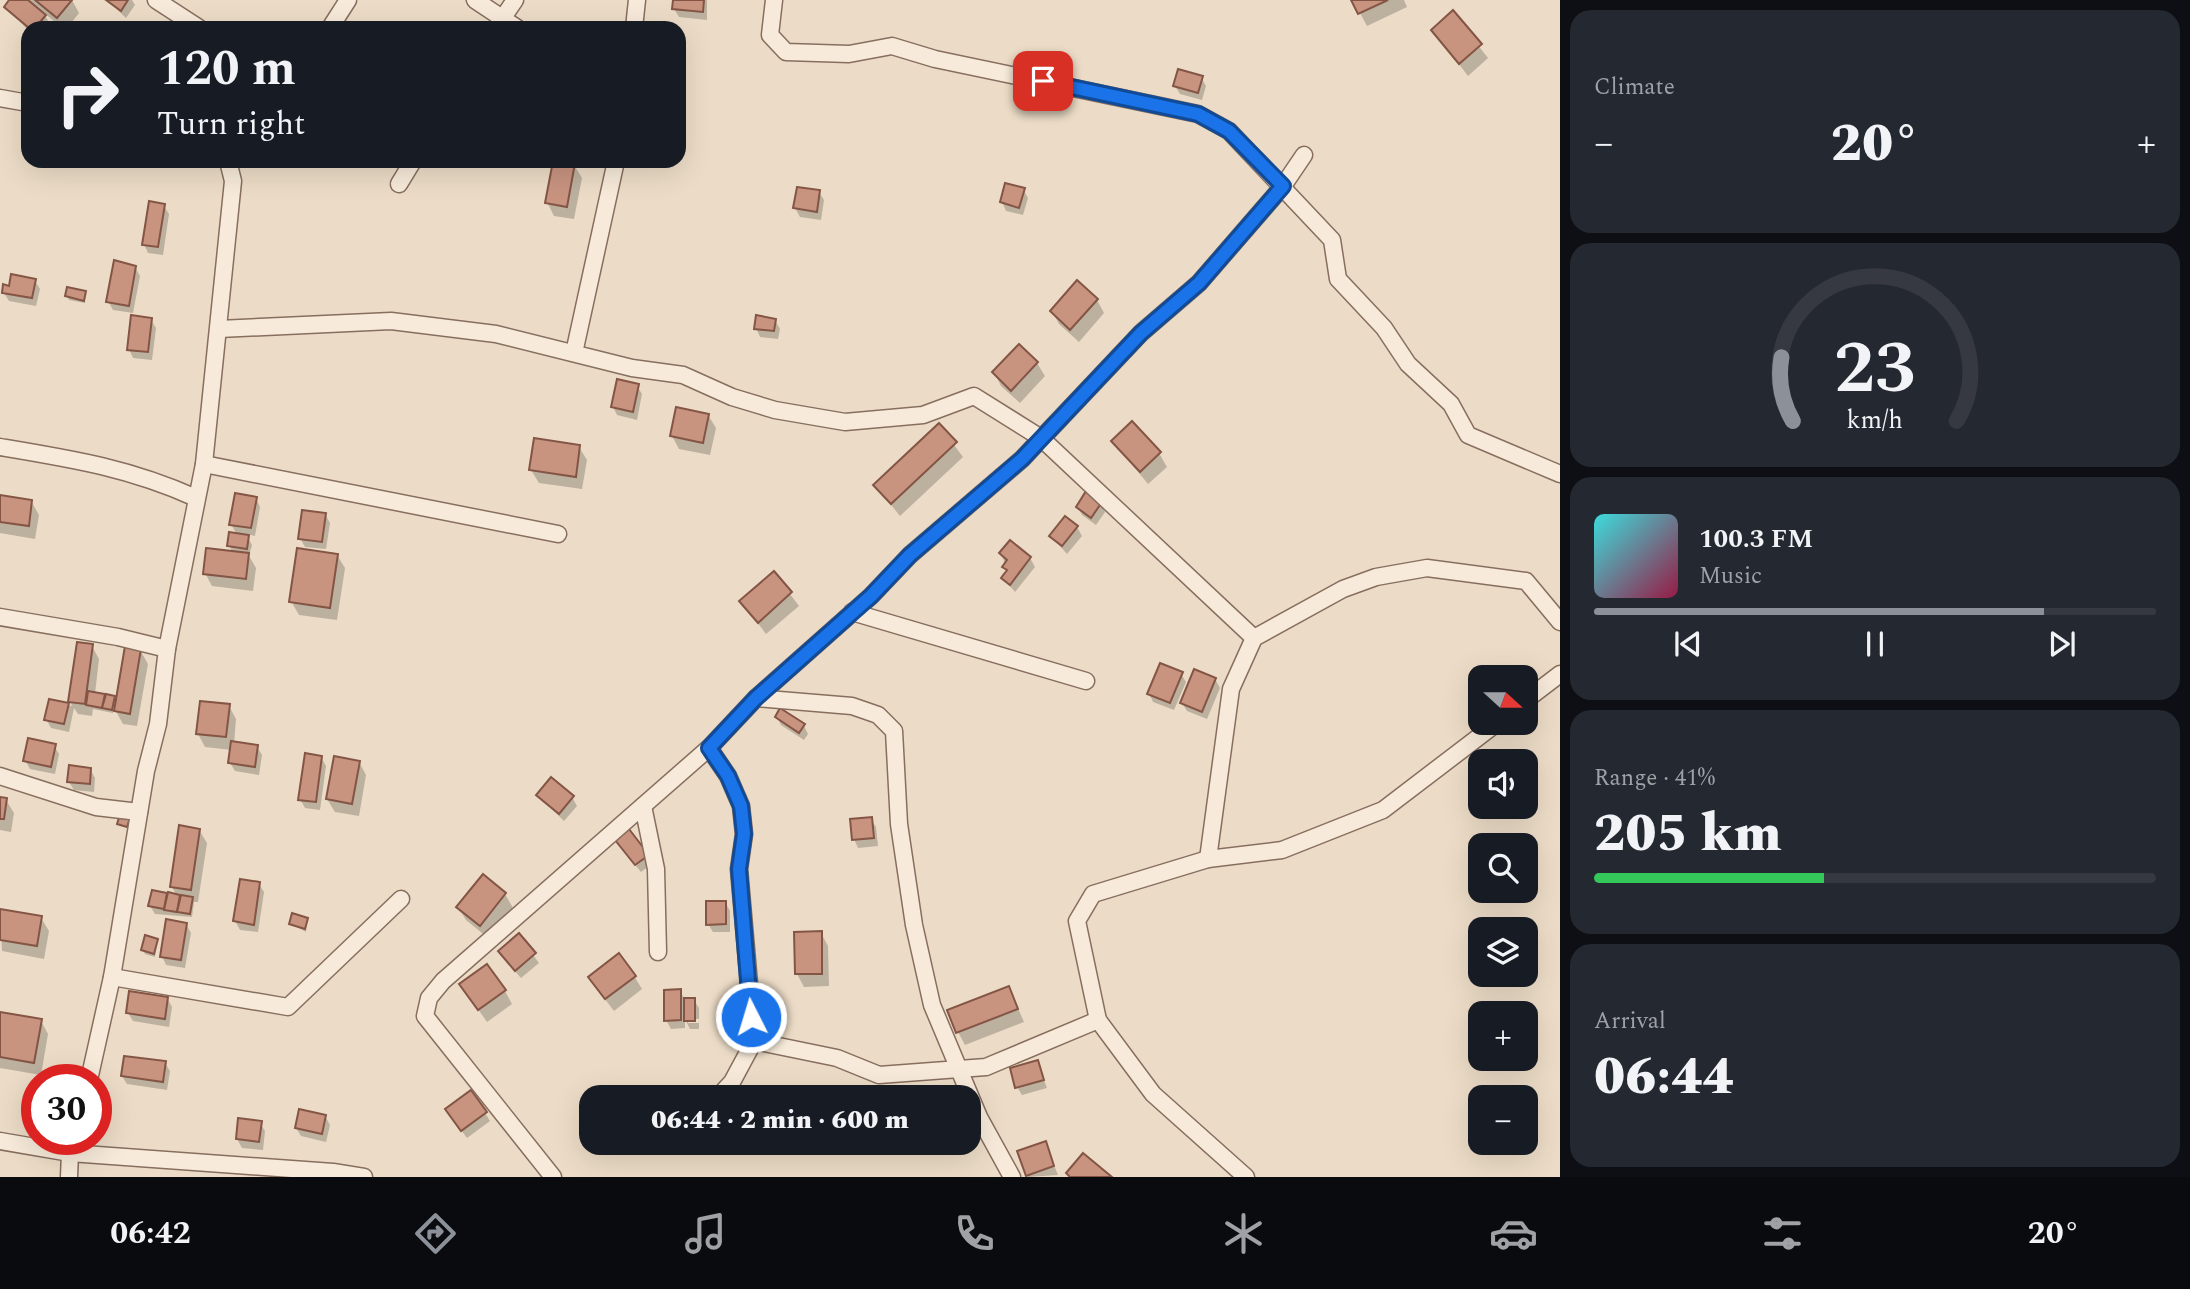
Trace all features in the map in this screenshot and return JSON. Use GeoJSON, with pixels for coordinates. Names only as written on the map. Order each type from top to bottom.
{"type":"FeatureCollection","features":[{"type":"Feature","properties":{"kind":"street"},"geometry":{"type":"LineString","coordinates":[[156,0],[188,21]]}},
{"type":"Feature","properties":{"kind":"street"},"geometry":{"type":"LineString","coordinates":[[334,21],[348,0]]}},
{"type":"Feature","properties":{"kind":"street"},"geometry":{"type":"LineString","coordinates":[[475,0],[497,21]]}},
{"type":"Feature","properties":{"kind":"street"},"geometry":{"type":"LineString","coordinates":[[500,21],[515,0]]}},
{"type":"Feature","properties":{"kind":"street"},"geometry":{"type":"LineString","coordinates":[[635,21],[637,0]]}},
{"type":"Feature","properties":{"kind":"street"},"geometry":{"type":"LineString","coordinates":[[774,0],[770,35],[786,52],[849,54],[892,46],[935,59],[1198,114],[1229,131],[1332,240],[1338,279],[1384,328],[1408,364],[1451,404],[1468,435],[1560,474]]}},
{"type":"Feature","properties":{"kind":"street"},"geometry":{"type":"LineString","coordinates":[[0,98],[21,102]]}},
{"type":"Feature","properties":{"kind":"street"},"geometry":{"type":"LineString","coordinates":[[553,1177],[425,1016],[429,998],[443,981],[709,748],[756,698],[852,612],[910,555],[1012,467],[1141,333],[1199,283],[1283,186],[1304,155]]}},
{"type":"Feature","properties":{"kind":"street"},"geometry":{"type":"LineString","coordinates":[[93,1064],[112,977],[139,812],[158,724],[167,649],[204,464],[233,181],[230,168]]}},
{"type":"Feature","properties":{"kind":"street"},"geometry":{"type":"LineString","coordinates":[[399,184],[409,168]]}},
{"type":"Feature","properties":{"kind":"street"},"geometry":{"type":"LineString","coordinates":[[574,353],[614,168]]}},
{"type":"Feature","properties":{"kind":"street"},"geometry":{"type":"LineString","coordinates":[[219,329],[391,321],[496,334],[632,368],[683,375],[732,397],[775,410],[845,422],[923,415],[974,396],[1041,438],[1254,638]]}},
{"type":"Feature","properties":{"kind":"street"},"geometry":{"type":"LineString","coordinates":[[0,447],[110,466],[155,479],[196,498]]}},
{"type":"Feature","properties":{"kind":"street"},"geometry":{"type":"LineString","coordinates":[[204,464],[558,534]]}},
{"type":"Feature","properties":{"kind":"street"},"geometry":{"type":"LineString","coordinates":[[1208,859],[1231,689],[1254,638],[1343,589],[1376,577],[1427,568],[1526,581],[1560,622]]}},
{"type":"Feature","properties":{"kind":"street"},"geometry":{"type":"LineString","coordinates":[[852,612],[1086,681]]}},
{"type":"Feature","properties":{"kind":"street"},"geometry":{"type":"LineString","coordinates":[[0,617],[167,649]]}},
{"type":"Feature","properties":{"kind":"street"},"geometry":{"type":"LineString","coordinates":[[1538,691],[1560,674]]}},
{"type":"Feature","properties":{"kind":"street"},"geometry":{"type":"LineString","coordinates":[[756,698],[852,706],[878,715],[894,731],[899,824],[914,925],[932,1005],[979,1117],[1012,1177]]}},
{"type":"Feature","properties":{"kind":"street"},"geometry":{"type":"LineString","coordinates":[[1246,1177],[1153,1094],[1098,1020],[1077,921],[1093,894],[1208,859],[1282,850],[1382,810],[1481,735]]}},
{"type":"Feature","properties":{"kind":"street"},"geometry":{"type":"LineString","coordinates":[[709,748],[728,776],[741,806],[744,834],[739,869],[754,1041],[729,1085]]}},
{"type":"Feature","properties":{"kind":"street"},"geometry":{"type":"LineString","coordinates":[[0,776],[96,807],[139,812]]}},
{"type":"Feature","properties":{"kind":"street"},"geometry":{"type":"LineString","coordinates":[[643,806],[656,869],[658,952]]}},
{"type":"Feature","properties":{"kind":"street"},"geometry":{"type":"LineString","coordinates":[[112,977],[288,1007],[401,899]]}},
{"type":"Feature","properties":{"kind":"street"},"geometry":{"type":"LineString","coordinates":[[754,1041],[837,1058],[879,1075],[986,1067],[1098,1020]]}},
{"type":"Feature","properties":{"kind":"street"},"geometry":{"type":"LineString","coordinates":[[0,1141],[21,1142]]}},
{"type":"Feature","properties":{"kind":"street"},"geometry":{"type":"LineString","coordinates":[[112,1150],[364,1177]]}},
{"type":"Feature","properties":{"kind":"street"},"geometry":{"type":"LineString","coordinates":[[69,1177],[72,1155]]}},
{"type":"Feature","properties":{"kind":"building"},"geometry":{"type":"Polygon","coordinates":[[[9,0],[28,0],[46,15],[41,21],[21,21],[4,7],[9,0]]]}},
{"type":"Feature","properties":{"kind":"building"},"geometry":{"type":"Polygon","coordinates":[[[35,0],[72,0],[57,18],[35,0]]]}},
{"type":"Feature","properties":{"kind":"building"},"geometry":{"type":"Polygon","coordinates":[[[106,0],[128,0],[121,11],[106,0]]]}},
{"type":"Feature","properties":{"kind":"building"},"geometry":{"type":"Polygon","coordinates":[[[673,0],[704,0],[703,12],[672,9],[673,0]]]}},
{"type":"Feature","properties":{"kind":"building"},"geometry":{"type":"Polygon","coordinates":[[[1351,0],[1388,0],[1358,14],[1351,0]]]}},
{"type":"Feature","properties":{"kind":"building"},"geometry":{"type":"Polygon","coordinates":[[[1453,10],[1482,44],[1459,64],[1431,30],[1453,10]]]}},
{"type":"Feature","properties":{"kind":"building"},"geometry":{"type":"Polygon","coordinates":[[[1178,69],[1203,76],[1198,93],[1173,86],[1178,69]]]}},
{"type":"Feature","properties":{"kind":"building"},"geometry":{"type":"Polygon","coordinates":[[[552,168],[574,168],[567,207],[545,203],[552,168]]]}},
{"type":"Feature","properties":{"kind":"building"},"geometry":{"type":"Polygon","coordinates":[[[1005,183],[1025,188],[1019,208],[1000,202],[1005,183]]]}},
{"type":"Feature","properties":{"kind":"building"},"geometry":{"type":"Polygon","coordinates":[[[797,187],[820,190],[817,212],[793,208],[797,187]]]}},
{"type":"Feature","properties":{"kind":"building"},"geometry":{"type":"Polygon","coordinates":[[[149,201],[165,204],[158,247],[142,245],[149,201]]]}},
{"type":"Feature","properties":{"kind":"building"},"geometry":{"type":"Polygon","coordinates":[[[114,260],[136,266],[129,306],[106,302],[114,260]]]}},
{"type":"Feature","properties":{"kind":"building"},"geometry":{"type":"Polygon","coordinates":[[[11,274],[36,279],[32,298],[2,293],[3,284],[9,286],[11,274]]]}},
{"type":"Feature","properties":{"kind":"building"},"geometry":{"type":"Polygon","coordinates":[[[1077,280],[1098,299],[1070,330],[1050,311],[1077,280]]]}},
{"type":"Feature","properties":{"kind":"building"},"geometry":{"type":"Polygon","coordinates":[[[67,287],[86,291],[84,301],[65,296],[67,287]]]}},
{"type":"Feature","properties":{"kind":"building"},"geometry":{"type":"Polygon","coordinates":[[[131,315],[152,318],[148,352],[127,350],[131,315]]]}},
{"type":"Feature","properties":{"kind":"building"},"geometry":{"type":"Polygon","coordinates":[[[756,315],[776,319],[774,331],[754,329],[756,315]]]}},
{"type":"Feature","properties":{"kind":"building"},"geometry":{"type":"Polygon","coordinates":[[[1019,344],[1038,362],[1011,391],[992,372],[1019,344]]]}},
{"type":"Feature","properties":{"kind":"building"},"geometry":{"type":"Polygon","coordinates":[[[617,379],[639,384],[633,412],[611,407],[617,379]]]}},
{"type":"Feature","properties":{"kind":"building"},"geometry":{"type":"Polygon","coordinates":[[[676,407],[709,414],[703,443],[670,436],[676,407]]]}},
{"type":"Feature","properties":{"kind":"building"},"geometry":{"type":"Polygon","coordinates":[[[1132,421],[1161,452],[1140,472],[1111,441],[1132,421]]]}},
{"type":"Feature","properties":{"kind":"building"},"geometry":{"type":"Polygon","coordinates":[[[939,423],[957,442],[891,504],[873,485],[939,423]]]}},
{"type":"Feature","properties":{"kind":"building"},"geometry":{"type":"Polygon","coordinates":[[[534,438],[580,445],[576,477],[529,470],[534,438]]]}},
{"type":"Feature","properties":{"kind":"building"},"geometry":{"type":"Polygon","coordinates":[[[1086,491],[1102,502],[1091,518],[1076,507],[1086,491]]]}},
{"type":"Feature","properties":{"kind":"building"},"geometry":{"type":"Polygon","coordinates":[[[235,493],[257,497],[251,528],[229,525],[235,493]]]}},
{"type":"Feature","properties":{"kind":"building"},"geometry":{"type":"Polygon","coordinates":[[[0,495],[32,500],[29,526],[0,522],[0,495]]]}},
{"type":"Feature","properties":{"kind":"building"},"geometry":{"type":"Polygon","coordinates":[[[302,510],[326,513],[322,542],[298,539],[302,510]]]}},
{"type":"Feature","properties":{"kind":"building"},"geometry":{"type":"Polygon","coordinates":[[[1065,516],[1078,526],[1062,546],[1049,536],[1065,516]]]}},
{"type":"Feature","properties":{"kind":"building"},"geometry":{"type":"Polygon","coordinates":[[[229,532],[249,535],[247,549],[227,546],[229,532]]]}},
{"type":"Feature","properties":{"kind":"building"},"geometry":{"type":"Polygon","coordinates":[[[1010,540],[1031,557],[1010,585],[1001,578],[1007,570],[1002,567],[1007,560],[999,553],[1010,540]]]}},
{"type":"Feature","properties":{"kind":"building"},"geometry":{"type":"Polygon","coordinates":[[[206,548],[249,553],[246,579],[203,574],[206,548]]]}},
{"type":"Feature","properties":{"kind":"building"},"geometry":{"type":"Polygon","coordinates":[[[297,548],[338,554],[330,608],[289,602],[297,548]]]}},
{"type":"Feature","properties":{"kind":"building"},"geometry":{"type":"Polygon","coordinates":[[[774,571],[792,592],[758,623],[739,601],[774,571]]]}},
{"type":"Feature","properties":{"kind":"building"},"geometry":{"type":"Polygon","coordinates":[[[77,642],[93,644],[85,704],[68,702],[77,642]]]}},
{"type":"Feature","properties":{"kind":"building"},"geometry":{"type":"Polygon","coordinates":[[[125,646],[141,649],[130,714],[114,711],[125,646]]]}},
{"type":"Feature","properties":{"kind":"building"},"geometry":{"type":"Polygon","coordinates":[[[1160,663],[1183,672],[1170,703],[1147,694],[1160,663]]]}},
{"type":"Feature","properties":{"kind":"building"},"geometry":{"type":"Polygon","coordinates":[[[1194,669],[1216,678],[1202,712],[1180,703],[1194,669]]]}},
{"type":"Feature","properties":{"kind":"building"},"geometry":{"type":"Polygon","coordinates":[[[88,691],[105,694],[102,708],[86,705],[88,691]]]}},
{"type":"Feature","properties":{"kind":"building"},"geometry":{"type":"Polygon","coordinates":[[[106,694],[115,696],[112,710],[102,708],[106,694]]]}},
{"type":"Feature","properties":{"kind":"building"},"geometry":{"type":"Polygon","coordinates":[[[49,699],[69,703],[64,724],[44,720],[49,699]]]}},
{"type":"Feature","properties":{"kind":"building"},"geometry":{"type":"Polygon","coordinates":[[[200,701],[230,704],[226,737],[196,734],[200,701]]]}},
{"type":"Feature","properties":{"kind":"building"},"geometry":{"type":"Polygon","coordinates":[[[780,708],[805,724],[799,733],[775,717],[780,708]]]}},
{"type":"Feature","properties":{"kind":"building"},"geometry":{"type":"Polygon","coordinates":[[[28,738],[56,744],[51,767],[23,761],[28,738]]]}},
{"type":"Feature","properties":{"kind":"building"},"geometry":{"type":"Polygon","coordinates":[[[231,741],[258,745],[255,767],[228,763],[231,741]]]}},
{"type":"Feature","properties":{"kind":"building"},"geometry":{"type":"Polygon","coordinates":[[[305,753],[322,756],[316,802],[298,800],[305,753]]]}},
{"type":"Feature","properties":{"kind":"building"},"geometry":{"type":"Polygon","coordinates":[[[334,756],[360,761],[352,804],[326,799],[334,756]]]}},
{"type":"Feature","properties":{"kind":"building"},"geometry":{"type":"Polygon","coordinates":[[[69,765],[91,768],[90,784],[67,782],[69,765]]]}},
{"type":"Feature","properties":{"kind":"building"},"geometry":{"type":"Polygon","coordinates":[[[551,777],[574,796],[559,814],[536,795],[551,777]]]}},
{"type":"Feature","properties":{"kind":"building"},"geometry":{"type":"Polygon","coordinates":[[[0,797],[7,798],[4,819],[0,819],[0,797]]]}},
{"type":"Feature","properties":{"kind":"building"},"geometry":{"type":"Polygon","coordinates":[[[120,814],[130,818],[127,827],[117,824],[120,814]]]}},
{"type":"Feature","properties":{"kind":"building"},"geometry":{"type":"Polygon","coordinates":[[[872,817],[874,838],[852,840],[850,819],[872,817]]]}},
{"type":"Feature","properties":{"kind":"building"},"geometry":{"type":"Polygon","coordinates":[[[179,825],[200,829],[191,890],[170,887],[179,825]]]}},
{"type":"Feature","properties":{"kind":"building"},"geometry":{"type":"Polygon","coordinates":[[[629,829],[649,855],[635,865],[615,840],[629,829]]]}},
{"type":"Feature","properties":{"kind":"building"},"geometry":{"type":"Polygon","coordinates":[[[483,874],[506,893],[480,926],[456,907],[483,874]]]}},
{"type":"Feature","properties":{"kind":"building"},"geometry":{"type":"Polygon","coordinates":[[[240,879],[260,882],[254,925],[233,921],[240,879]]]}},
{"type":"Feature","properties":{"kind":"building"},"geometry":{"type":"Polygon","coordinates":[[[152,890],[167,893],[164,909],[148,906],[152,890]]]}},
{"type":"Feature","properties":{"kind":"building"},"geometry":{"type":"Polygon","coordinates":[[[168,892],[180,895],[177,912],[164,910],[168,892]]]}},
{"type":"Feature","properties":{"kind":"building"},"geometry":{"type":"Polygon","coordinates":[[[181,895],[193,897],[190,914],[177,912],[181,895]]]}},
{"type":"Feature","properties":{"kind":"building"},"geometry":{"type":"Polygon","coordinates":[[[706,901],[726,901],[726,924],[706,925],[706,901]]]}},
{"type":"Feature","properties":{"kind":"building"},"geometry":{"type":"Polygon","coordinates":[[[0,909],[42,916],[37,946],[0,940],[0,909]]]}},
{"type":"Feature","properties":{"kind":"building"},"geometry":{"type":"Polygon","coordinates":[[[292,913],[308,918],[305,929],[289,924],[292,913]]]}},
{"type":"Feature","properties":{"kind":"building"},"geometry":{"type":"Polygon","coordinates":[[[166,919],[187,923],[181,960],[160,957],[166,919]]]}},
{"type":"Feature","properties":{"kind":"building"},"geometry":{"type":"Polygon","coordinates":[[[822,931],[822,974],[795,974],[794,932],[822,931]]]}},
{"type":"Feature","properties":{"kind":"building"},"geometry":{"type":"Polygon","coordinates":[[[519,933],[536,953],[515,971],[498,951],[519,933]]]}},
{"type":"Feature","properties":{"kind":"building"},"geometry":{"type":"Polygon","coordinates":[[[145,935],[158,939],[154,954],[141,950],[145,935]]]}},
{"type":"Feature","properties":{"kind":"building"},"geometry":{"type":"Polygon","coordinates":[[[619,953],[636,976],[605,999],[588,977],[619,953]]]}},
{"type":"Feature","properties":{"kind":"building"},"geometry":{"type":"Polygon","coordinates":[[[487,964],[506,990],[478,1010],[459,984],[487,964]]]}},
{"type":"Feature","properties":{"kind":"building"},"geometry":{"type":"Polygon","coordinates":[[[1009,986],[1018,1009],[956,1033],[947,1010],[1009,986]]]}},
{"type":"Feature","properties":{"kind":"building"},"geometry":{"type":"Polygon","coordinates":[[[681,989],[681,1020],[664,1021],[664,990],[681,989]]]}},
{"type":"Feature","properties":{"kind":"building"},"geometry":{"type":"Polygon","coordinates":[[[129,991],[168,997],[165,1019],[126,1013],[129,991]]]}},
{"type":"Feature","properties":{"kind":"building"},"geometry":{"type":"Polygon","coordinates":[[[684,998],[695,998],[695,1021],[684,1021],[684,998]]]}},
{"type":"Feature","properties":{"kind":"building"},"geometry":{"type":"Polygon","coordinates":[[[0,1012],[42,1019],[34,1063],[0,1057],[0,1012]]]}},
{"type":"Feature","properties":{"kind":"building"},"geometry":{"type":"Polygon","coordinates":[[[124,1056],[166,1061],[163,1082],[121,1076],[124,1056]]]}},
{"type":"Feature","properties":{"kind":"building"},"geometry":{"type":"Polygon","coordinates":[[[1038,1060],[1044,1080],[1015,1088],[1010,1068],[1038,1060]]]}},
{"type":"Feature","properties":{"kind":"building"},"geometry":{"type":"Polygon","coordinates":[[[471,1090],[487,1112],[461,1131],[445,1109],[471,1090]]]}},
{"type":"Feature","properties":{"kind":"building"},"geometry":{"type":"Polygon","coordinates":[[[299,1109],[326,1115],[322,1134],[295,1128],[299,1109]]]}},
{"type":"Feature","properties":{"kind":"building"},"geometry":{"type":"Polygon","coordinates":[[[238,1118],[262,1121],[259,1142],[236,1139],[238,1118]]]}},
{"type":"Feature","properties":{"kind":"building"},"geometry":{"type":"Polygon","coordinates":[[[1046,1141],[1054,1166],[1026,1176],[1017,1151],[1046,1141]]]}},
{"type":"Feature","properties":{"kind":"building"},"geometry":{"type":"Polygon","coordinates":[[[1083,1153],[1112,1177],[1070,1177],[1066,1173],[1083,1153]]]}},
{"type":"Feature","properties":{"kind":"route"},"geometry":{"type":"LineString","coordinates":[[751,1017],[739,869],[744,834],[741,806],[728,776],[709,748],[756,698],[871,596],[910,555],[1022,459],[1141,333],[1199,283],[1283,186],[1229,131],[1198,114],[1043,81]]}}]}
